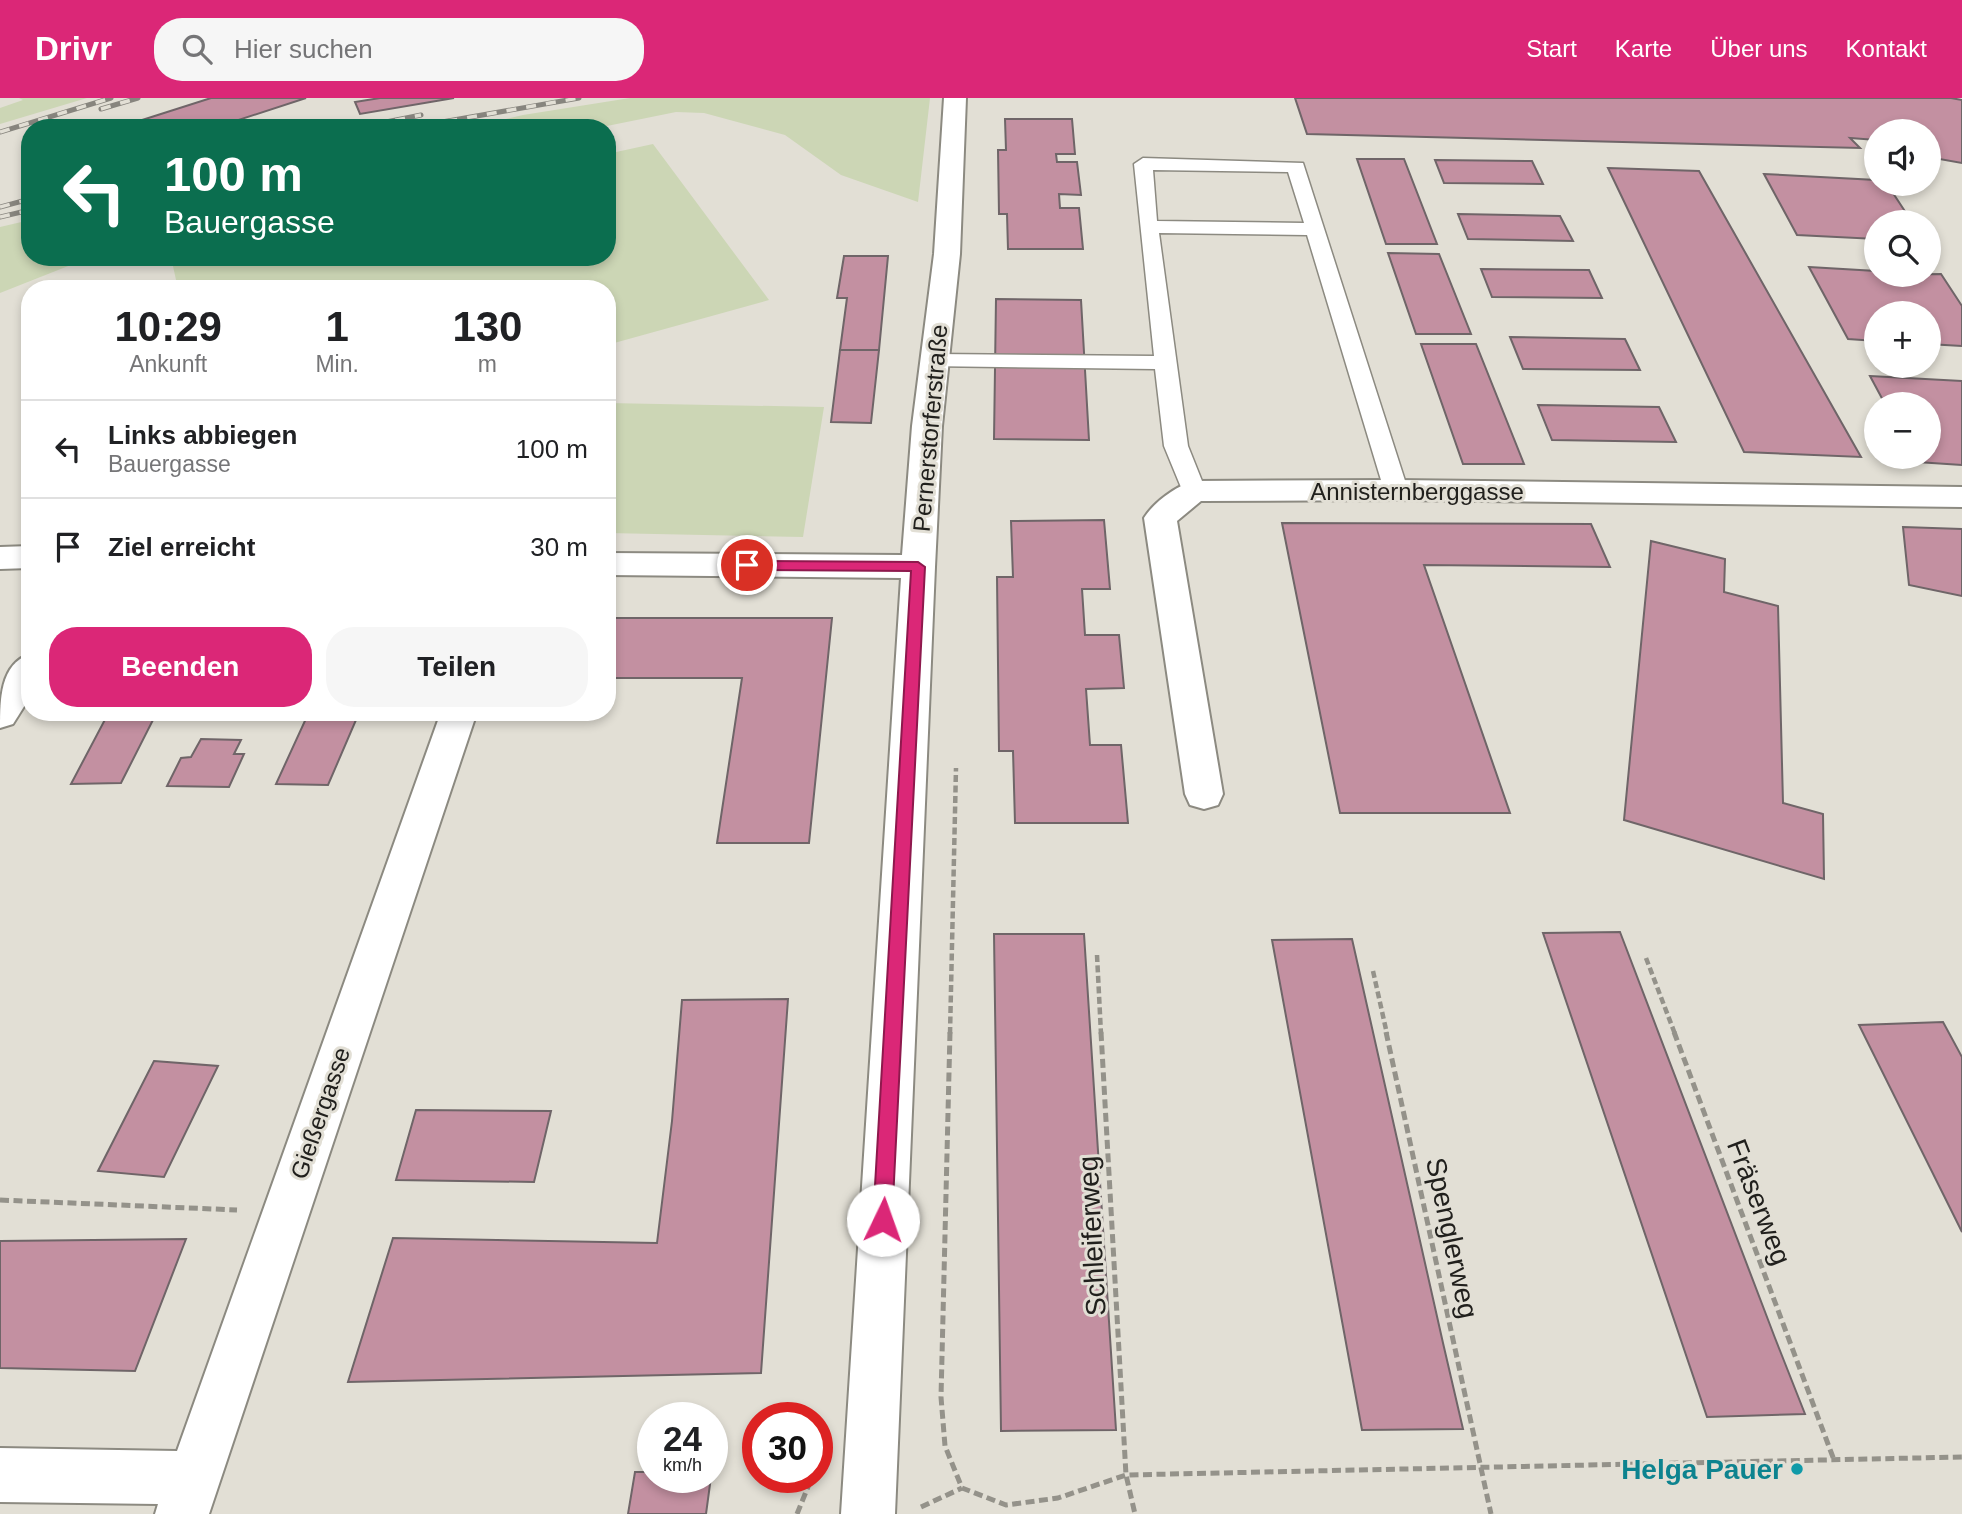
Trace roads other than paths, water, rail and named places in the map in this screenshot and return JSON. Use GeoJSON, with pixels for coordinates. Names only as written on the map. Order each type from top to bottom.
{"type":"FeatureCollection","features":[{"type":"Feature","properties":{"kind":"street","name":"Pernerstorferstraße"},"geometry":{"type":"LineString","coordinates":[[868,1514],[918,567],[934,361],[947,254],[955,98]]}},
{"type":"Feature","properties":{"kind":"street","name":"Annisternberggasse"},"geometry":{"type":"LineString","coordinates":[[1194,491],[1396,490],[1962,497]]}},
{"type":"Feature","properties":{"kind":"street"},"geometry":{"type":"LineString","coordinates":[[1194,491],[1160,518],[1204,794]]}},
{"type":"Feature","properties":{"kind":"street"},"geometry":{"type":"LineString","coordinates":[[0,558],[21,557]]}},
{"type":"Feature","properties":{"kind":"street"},"geometry":{"type":"LineString","coordinates":[[616,564],[918,567]]}},
{"type":"Feature","properties":{"kind":"street"},"geometry":{"type":"LineString","coordinates":[[0,714],[21,681]]}},
{"type":"Feature","properties":{"kind":"street","name":"Gießergasse"},"geometry":{"type":"LineString","coordinates":[[188,1496],[456,721]]}},
{"type":"Feature","properties":{"kind":"street"},"geometry":{"type":"LineString","coordinates":[[0,1475],[188,1496]]}},
{"type":"Feature","properties":{"kind":"lane"},"geometry":{"type":"LineString","coordinates":[[1194,491],[1176,446],[1148,227],[1143,164],[1296,167],[1396,490]]}},
{"type":"Feature","properties":{"kind":"lane"},"geometry":{"type":"LineString","coordinates":[[1148,227],[1314,229]]}},
{"type":"Feature","properties":{"kind":"lane"},"geometry":{"type":"LineString","coordinates":[[934,361],[1164,363]]}},
{"type":"Feature","properties":{"kind":"railway"},"geometry":{"type":"LineString","coordinates":[[42,119],[111,98]]}},
{"type":"Feature","properties":{"kind":"railway"},"geometry":{"type":"LineString","coordinates":[[101,109],[138,98]]}},
{"type":"Feature","properties":{"kind":"railway"},"geometry":{"type":"LineString","coordinates":[[459,119],[579,98]]}},
{"type":"Feature","properties":{"kind":"railway"},"geometry":{"type":"LineString","coordinates":[[401,119],[421,115]]}},
{"type":"Feature","properties":{"kind":"railway"},"geometry":{"type":"LineString","coordinates":[[0,132],[21,126]]}},
{"type":"Feature","properties":{"kind":"railway"},"geometry":{"type":"LineString","coordinates":[[0,207],[21,201]]}},
{"type":"Feature","properties":{"kind":"railway"},"geometry":{"type":"LineString","coordinates":[[0,217],[21,212]]}},
{"type":"Feature","properties":{"kind":"place","name":"Helga Pauer"},"geometry":{"type":"Point","coordinates":[1797,1469]}}]}
